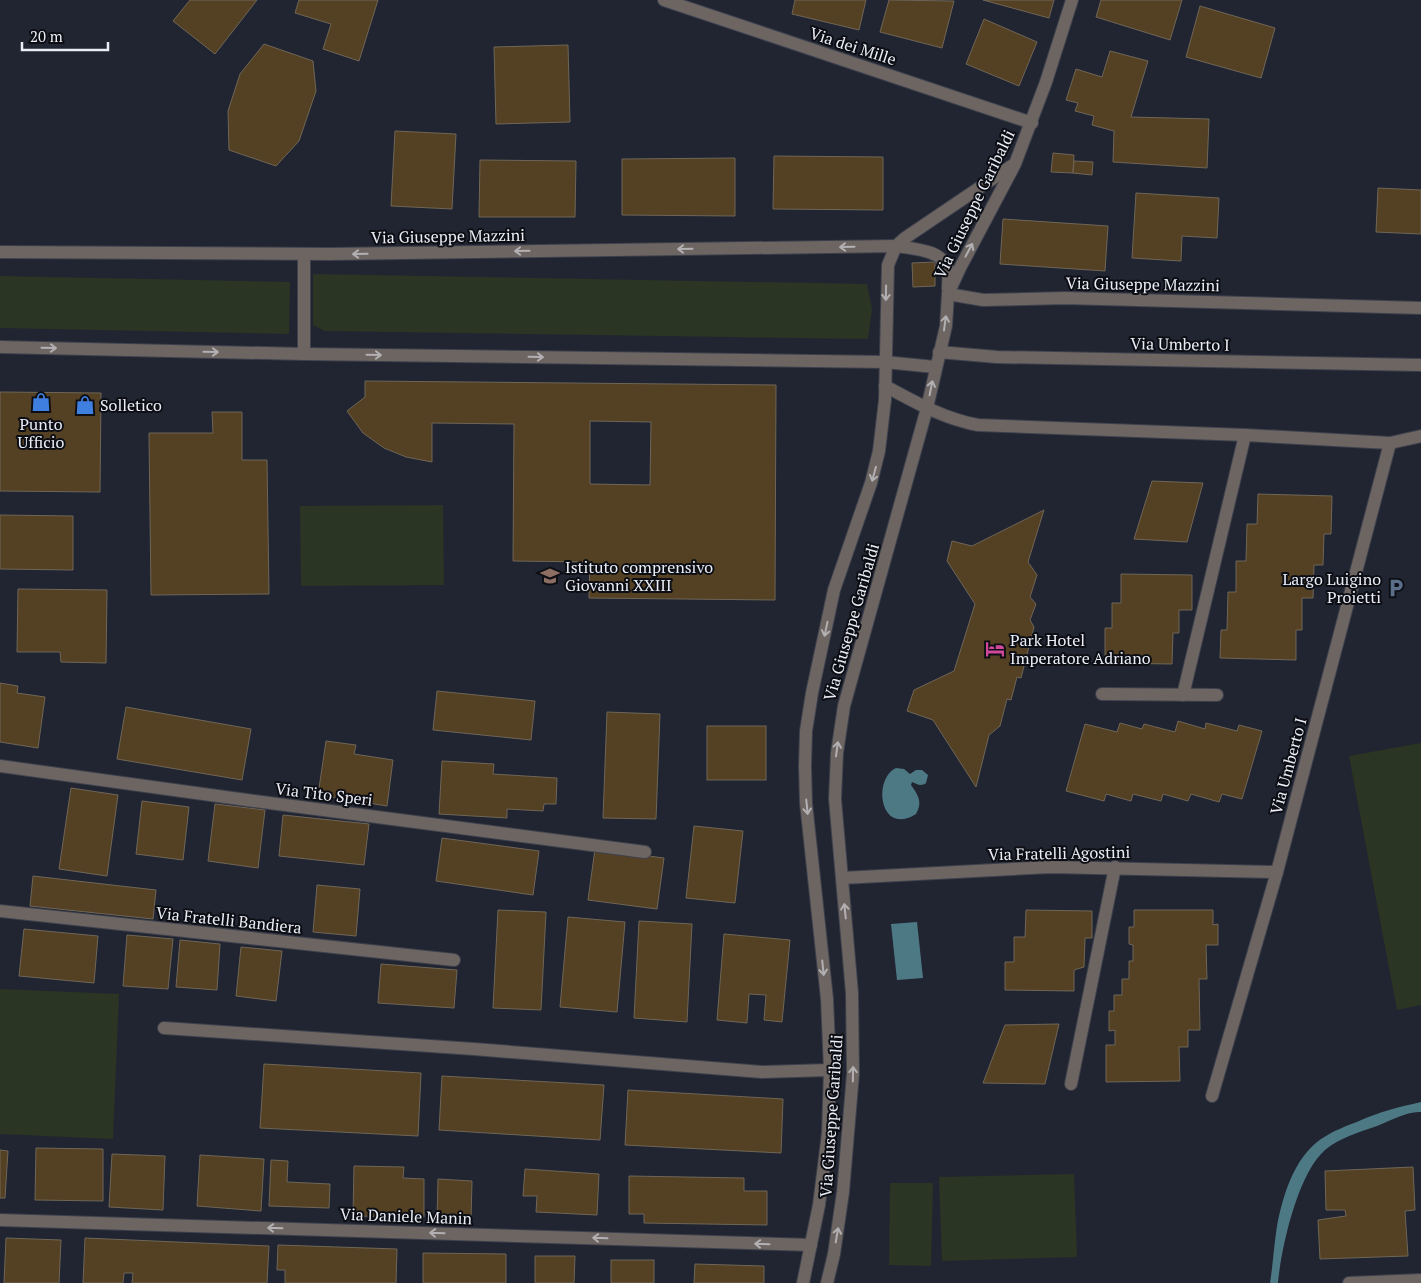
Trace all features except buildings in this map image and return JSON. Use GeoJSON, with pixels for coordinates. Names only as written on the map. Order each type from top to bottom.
{"type":"FeatureCollection","features":[{"type":"Feature","properties":{"kind":"street","name":"Via dei Mille"},"geometry":{"type":"LineString","coordinates":[[664,0],[1032,123]]}},
{"type":"Feature","properties":{"kind":"street","name":"Via Giuseppe Garibaldi"},"geometry":{"type":"LineString","coordinates":[[828,1283],[843,1192],[853,1074],[852,993],[836,811],[835,774],[842,714],[927,408],[946,326],[948,294],[1015,164],[1032,123],[1072,0]]}},
{"type":"Feature","properties":{"kind":"street"},"geometry":{"type":"LineString","coordinates":[[1015,164],[896,246],[891,255],[886,275],[885,386],[927,408],[956,420],[978,425],[1245,435],[1390,443],[1421,436]]}},
{"type":"Feature","properties":{"kind":"street","name":"Via Giuseppe Mazzini"},"geometry":{"type":"LineString","coordinates":[[0,252],[304,255],[896,246],[926,251],[939,257],[948,269],[948,294],[983,300],[1065,298],[1421,308]]}},
{"type":"Feature","properties":{"kind":"street"},"geometry":{"type":"LineString","coordinates":[[304,255],[304,354]]}},
{"type":"Feature","properties":{"kind":"street"},"geometry":{"type":"LineString","coordinates":[[0,347],[304,354],[885,362],[936,367]]}},
{"type":"Feature","properties":{"kind":"street","name":"Via Umberto I"},"geometry":{"type":"LineString","coordinates":[[939,352],[997,357],[1421,366]]}},
{"type":"Feature","properties":{"kind":"street","name":"Via Giuseppe Garibaldi"},"geometry":{"type":"LineString","coordinates":[[803,1283],[819,1205],[828,1133],[830,1070],[827,999],[806,803],[806,731],[812,693],[834,590],[871,483],[879,452],[883,426],[885,386]]}},
{"type":"Feature","properties":{"kind":"street"},"geometry":{"type":"LineString","coordinates":[[1183,695],[1245,435]]}},
{"type":"Feature","properties":{"kind":"street","name":"Via Umberto I"},"geometry":{"type":"LineString","coordinates":[[1212,1096],[1277,872],[1390,443]]}},
{"type":"Feature","properties":{"kind":"street"},"geometry":{"type":"LineString","coordinates":[[1102,694],[1217,695]]}},
{"type":"Feature","properties":{"kind":"street","name":"Via Tito Speri"},"geometry":{"type":"LineString","coordinates":[[0,766],[645,852]]}},
{"type":"Feature","properties":{"kind":"street","name":"Via Fratelli Agostini"},"geometry":{"type":"LineString","coordinates":[[842,878],[1051,867],[1277,872]]}},
{"type":"Feature","properties":{"kind":"street"},"geometry":{"type":"LineString","coordinates":[[1071,1084],[1115,867]]}},
{"type":"Feature","properties":{"kind":"street","name":"Via Fratelli Bandiera"},"geometry":{"type":"LineString","coordinates":[[0,911],[454,960]]}},
{"type":"Feature","properties":{"kind":"street"},"geometry":{"type":"LineString","coordinates":[[164,1028],[474,1049],[762,1072],[830,1070]]}},
{"type":"Feature","properties":{"kind":"street","name":"Via Daniele Manin"},"geometry":{"type":"LineString","coordinates":[[0,1220],[811,1245]]}},
{"type":"Feature","properties":{"kind":"street"},"geometry":{"type":"LineString","coordinates":[[1349,1283],[1421,1280]]}},
{"type":"Feature","properties":{"kind":"green space"},"geometry":{"type":"Polygon","coordinates":[[[313,274],[867,284],[872,309],[868,339],[325,331],[313,325],[313,274]]]}},
{"type":"Feature","properties":{"kind":"green space"},"geometry":{"type":"Polygon","coordinates":[[[0,276],[290,282],[289,334],[0,328],[0,276]]]}},
{"type":"Feature","properties":{"kind":"green space"},"geometry":{"type":"Polygon","coordinates":[[[443,505],[444,585],[301,586],[300,506],[443,505]]]}},
{"type":"Feature","properties":{"kind":"green space"},"geometry":{"type":"Polygon","coordinates":[[[1421,743],[1421,1005],[1397,1010],[1349,756],[1421,743]]]}},
{"type":"Feature","properties":{"kind":"green space"},"geometry":{"type":"Polygon","coordinates":[[[0,989],[119,994],[113,1139],[0,1134],[0,989]]]}},
{"type":"Feature","properties":{"kind":"green space"},"geometry":{"type":"Polygon","coordinates":[[[1074,1174],[1077,1257],[942,1261],[939,1177],[1074,1174]]]}},
{"type":"Feature","properties":{"kind":"green space"},"geometry":{"type":"Polygon","coordinates":[[[890,1183],[933,1183],[931,1266],[889,1265],[890,1183]]]}},
{"type":"Feature","properties":{"kind":"water"},"geometry":{"type":"Polygon","coordinates":[[[896,768],[904,769],[910,774],[916,770],[922,770],[928,775],[926,783],[922,785],[912,782],[911,785],[918,795],[919,806],[916,814],[904,819],[894,818],[888,812],[882,793],[888,774],[896,768]]]}},
{"type":"Feature","properties":{"kind":"water"},"geometry":{"type":"Polygon","coordinates":[[[917,922],[923,978],[897,980],[891,924],[917,922]]]}},
{"type":"Feature","properties":{"kind":"water"},"geometry":{"type":"Polygon","coordinates":[[[1421,1102],[1421,1112],[1404,1115],[1343,1139],[1325,1150],[1315,1161],[1292,1212],[1278,1283],[1270,1283],[1277,1226],[1286,1190],[1304,1156],[1321,1139],[1340,1129],[1382,1112],[1421,1102]]]}},
{"type":"Feature","properties":{"kind":"place","name":"Punto Ufficio"},"geometry":{"type":"Point","coordinates":[41,402]}},
{"type":"Feature","properties":{"kind":"place","name":"Solletico"},"geometry":{"type":"Point","coordinates":[85,405]}},
{"type":"Feature","properties":{"kind":"place","name":"Istituto comprensivo Giovanni XXIII"},"geometry":{"type":"Point","coordinates":[550,576]}},
{"type":"Feature","properties":{"kind":"place","name":"Largo Luigino Proietti"},"geometry":{"type":"Point","coordinates":[1396,588]}},
{"type":"Feature","properties":{"kind":"place","name":"Park Hotel Imperatore Adriano"},"geometry":{"type":"Point","coordinates":[995,649]}}]}
